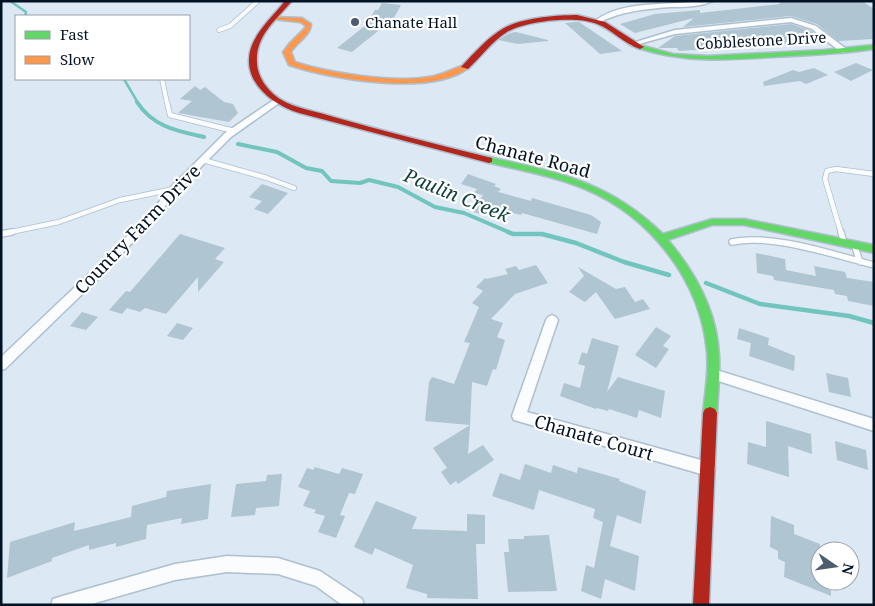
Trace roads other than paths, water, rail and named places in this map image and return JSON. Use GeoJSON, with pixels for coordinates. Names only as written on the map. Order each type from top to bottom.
{"type":"FeatureCollection","features":[{"type":"Feature","properties":{"kind":"street","name":"Chanate Road"},"geometry":{"type":"LineString","coordinates":[[289,1],[259,39],[253,59],[258,80],[278,101],[403,140],[538,172],[587,187],[617,203],[661,238],[678,257],[702,301],[711,332],[713,352],[701,605]]}},
{"type":"Feature","properties":{"kind":"street"},"geometry":{"type":"LineString","coordinates":[[598,22],[606,16],[633,5],[710,1]]}},
{"type":"Feature","properties":{"kind":"street","name":"Cobblestone Drive"},"geometry":{"type":"LineString","coordinates":[[275,18],[302,20],[308,24],[308,29],[288,48],[287,54],[292,63],[303,67],[403,82],[429,80],[456,73],[467,66],[494,37],[513,26],[575,17],[598,22],[632,44],[672,56],[702,60],[845,51],[874,47]]}},
{"type":"Feature","properties":{"kind":"street"},"geometry":{"type":"LineString","coordinates":[[632,44],[675,32],[792,20],[805,22],[828,35],[845,51]]}},
{"type":"Feature","properties":{"kind":"street","name":"Country Farm Drive"},"geometry":{"type":"LineString","coordinates":[[1,365],[101,269],[203,160],[234,131],[278,101]]}},
{"type":"Feature","properties":{"kind":"street"},"geometry":{"type":"LineString","coordinates":[[661,238],[712,222],[727,221],[744,222],[874,249]]}},
{"type":"Feature","properties":{"kind":"street","name":"Chanate Court"},"geometry":{"type":"LineString","coordinates":[[552,320],[519,416],[708,470]]}},
{"type":"Feature","properties":{"kind":"street"},"geometry":{"type":"LineString","coordinates":[[713,374],[874,425]]}},
{"type":"Feature","properties":{"kind":"street"},"geometry":{"type":"LineString","coordinates":[[59,605],[175,572],[227,564],[278,566],[320,579],[356,605]]}},
{"type":"Feature","properties":{"kind":"lane"},"geometry":{"type":"LineString","coordinates":[[220,30],[230,26],[258,1]]}},
{"type":"Feature","properties":{"kind":"lane"},"geometry":{"type":"LineString","coordinates":[[162,80],[170,116],[234,131]]}},
{"type":"Feature","properties":{"kind":"lane"},"geometry":{"type":"LineString","coordinates":[[203,160],[267,178],[294,188]]}},
{"type":"Feature","properties":{"kind":"lane"},"geometry":{"type":"LineString","coordinates":[[860,262],[850,245],[825,179],[827,172],[836,169],[874,174]]}},
{"type":"Feature","properties":{"kind":"lane"},"geometry":{"type":"LineString","coordinates":[[1,234],[59,222],[120,200],[174,189]]}},
{"type":"Feature","properties":{"kind":"lane"},"geometry":{"type":"LineString","coordinates":[[732,242],[743,238],[767,240],[874,265]]}},
{"type":"Feature","properties":{"kind":"waterway","name":"Paulin Creek"},"geometry":{"type":"LineString","coordinates":[[10,1],[26,12],[25,15]]}},
{"type":"Feature","properties":{"kind":"waterway","name":"Paulin Creek"},"geometry":{"type":"LineString","coordinates":[[125,80],[138,103]]}},
{"type":"Feature","properties":{"kind":"waterway","name":"Paulin Creek"},"geometry":{"type":"LineString","coordinates":[[137,102],[150,117],[166,127],[204,137]]}},
{"type":"Feature","properties":{"kind":"waterway","name":"Paulin Creek"},"geometry":{"type":"LineString","coordinates":[[238,144],[277,152],[306,168],[322,171],[331,181],[360,183],[369,180],[398,187],[435,207],[464,213],[511,233]]}},
{"type":"Feature","properties":{"kind":"waterway","name":"Paulin Creek"},"geometry":{"type":"LineString","coordinates":[[508,232],[513,234],[542,234],[576,243],[624,262],[669,275]]}},
{"type":"Feature","properties":{"kind":"waterway","name":"Paulin Creek"},"geometry":{"type":"LineString","coordinates":[[706,283],[760,304],[849,316],[874,323]]}},
{"type":"Feature","properties":{"kind":"place","name":"Chanate Hall"},"geometry":{"type":"Point","coordinates":[355,22]}}]}
